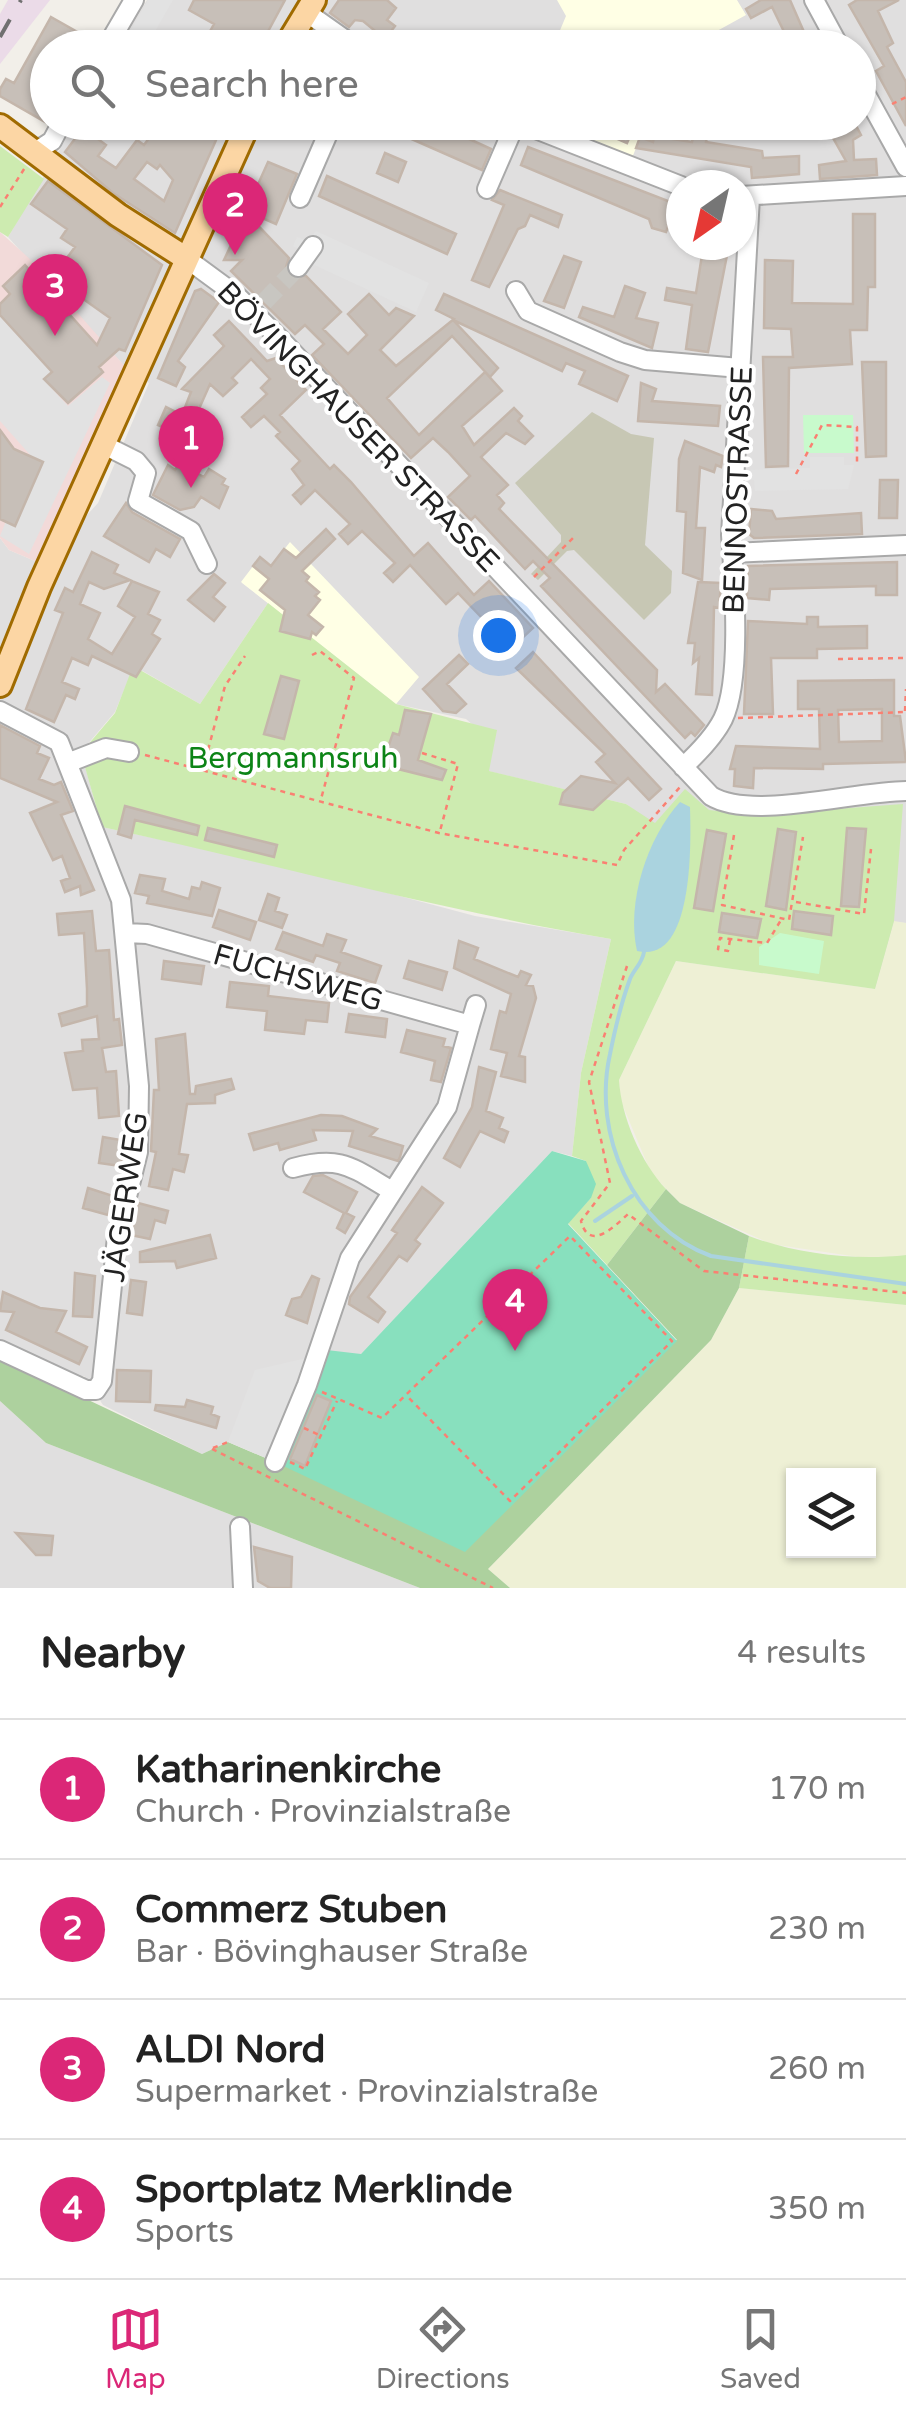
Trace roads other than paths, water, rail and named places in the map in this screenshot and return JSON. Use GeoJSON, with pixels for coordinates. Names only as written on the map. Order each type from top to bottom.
{"type":"FeatureCollection","features":[{"type":"Feature","properties":{"kind":"main road"},"geometry":{"type":"LineString","coordinates":[[296,30],[310,6]]}},
{"type":"Feature","properties":{"kind":"main road","name":"BÖVINGHAUSER STRASSE"},"geometry":{"type":"LineString","coordinates":[[0,126],[187,258]]}},
{"type":"Feature","properties":{"kind":"main road"},"geometry":{"type":"LineString","coordinates":[[0,685],[241,140]]}},
{"type":"Feature","properties":{"kind":"street"},"geometry":{"type":"LineString","coordinates":[[116,30],[134,0]]}},
{"type":"Feature","properties":{"kind":"street"},"geometry":{"type":"LineString","coordinates":[[814,0],[830,30]]}},
{"type":"Feature","properties":{"kind":"street"},"geometry":{"type":"LineString","coordinates":[[310,6],[337,30]]}},
{"type":"Feature","properties":{"kind":"street"},"geometry":{"type":"LineString","coordinates":[[876,113],[906,167]]}},
{"type":"Feature","properties":{"kind":"street"},"geometry":{"type":"LineString","coordinates":[[35,152],[53,140]]}},
{"type":"Feature","properties":{"kind":"street"},"geometry":{"type":"LineString","coordinates":[[300,198],[325,140]]}},
{"type":"Feature","properties":{"kind":"street"},"geometry":{"type":"LineString","coordinates":[[487,189],[509,140]]}},
{"type":"Feature","properties":{"kind":"street"},"geometry":{"type":"LineString","coordinates":[[563,140],[666,180]]}},
{"type":"Feature","properties":{"kind":"street"},"geometry":{"type":"LineString","coordinates":[[756,196],[906,186]]}},
{"type":"Feature","properties":{"kind":"street"},"geometry":{"type":"LineString","coordinates":[[298,267],[313,246]]}},
{"type":"Feature","properties":{"kind":"street","name":"BÖVINGHAUSER STRASSE"},"geometry":{"type":"LineString","coordinates":[[187,258],[259,307],[687,771],[725,804],[751,806],[906,791]]}},
{"type":"Feature","properties":{"kind":"street","name":"BENNOSTRASSE"},"geometry":{"type":"LineString","coordinates":[[687,771],[724,714],[736,584],[732,553],[744,260]]}},
{"type":"Feature","properties":{"kind":"street"},"geometry":{"type":"LineString","coordinates":[[516,291],[528,311],[620,352],[644,360],[740,368]]}},
{"type":"Feature","properties":{"kind":"street"},"geometry":{"type":"LineString","coordinates":[[104,445],[136,462],[146,473],[138,500],[192,531],[207,564]]}},
{"type":"Feature","properties":{"kind":"street"},"geometry":{"type":"LineString","coordinates":[[732,553],[906,545]]}},
{"type":"Feature","properties":{"kind":"street"},"geometry":{"type":"LineString","coordinates":[[0,711],[47,732],[70,762],[106,748],[129,752]]}},
{"type":"Feature","properties":{"kind":"street","name":"JÄGERWEG"},"geometry":{"type":"LineString","coordinates":[[0,1350],[73,1385],[96,1390],[106,1368],[117,1237],[141,1121],[126,933],[116,882],[70,762]]}},
{"type":"Feature","properties":{"kind":"street","name":"FUCHSWEG"},"geometry":{"type":"LineString","coordinates":[[126,933],[147,934],[361,998],[470,1025]]}},
{"type":"Feature","properties":{"kind":"street"},"geometry":{"type":"LineString","coordinates":[[282,1462],[350,1258],[448,1107],[476,1005]]}},
{"type":"Feature","properties":{"kind":"street"},"geometry":{"type":"LineString","coordinates":[[294,1168],[325,1160],[358,1171],[392,1191]]}},
{"type":"Feature","properties":{"kind":"street"},"geometry":{"type":"LineString","coordinates":[[240,1527],[243,1588]]}},
{"type":"Feature","properties":{"kind":"water"},"geometry":{"type":"Polygon","coordinates":[[[680,802],[690,807],[690,824],[689,872],[679,921],[669,939],[656,950],[637,951],[634,913],[642,872],[658,834],[680,802]]]}},
{"type":"Feature","properties":{"kind":"waterway"},"geometry":{"type":"LineString","coordinates":[[644,952],[621,1007],[606,1084],[613,1145],[640,1200],[659,1223],[683,1242],[711,1256],[906,1284]]}},
{"type":"Feature","properties":{"kind":"waterway"},"geometry":{"type":"LineString","coordinates":[[595,1221],[632,1196]]}},
{"type":"Feature","properties":{"kind":"tunnel"},"geometry":{"type":"LineString","coordinates":[[264,302],[298,267]]}},
{"type":"Feature","properties":{"kind":"railway"},"geometry":{"type":"LineString","coordinates":[[0,37],[21,0]]}},
{"type":"Feature","properties":{"kind":"place","name":"Commerz Stuben"},"geometry":{"type":"Point","coordinates":[235,255]}},
{"type":"Feature","properties":{"kind":"place","name":"ALDI Nord"},"geometry":{"type":"Point","coordinates":[55,336]}},
{"type":"Feature","properties":{"kind":"place","name":"Katharinenkirche"},"geometry":{"type":"Point","coordinates":[191,488]}},
{"type":"Feature","properties":{"kind":"place","name":"Sportplatz Merklinde"},"geometry":{"type":"Point","coordinates":[515,1351]}},
{"type":"Feature","properties":{"kind":"park label","name":"Bergmannsruh"},"geometry":{"type":"Point","coordinates":[293,758]}}]}
